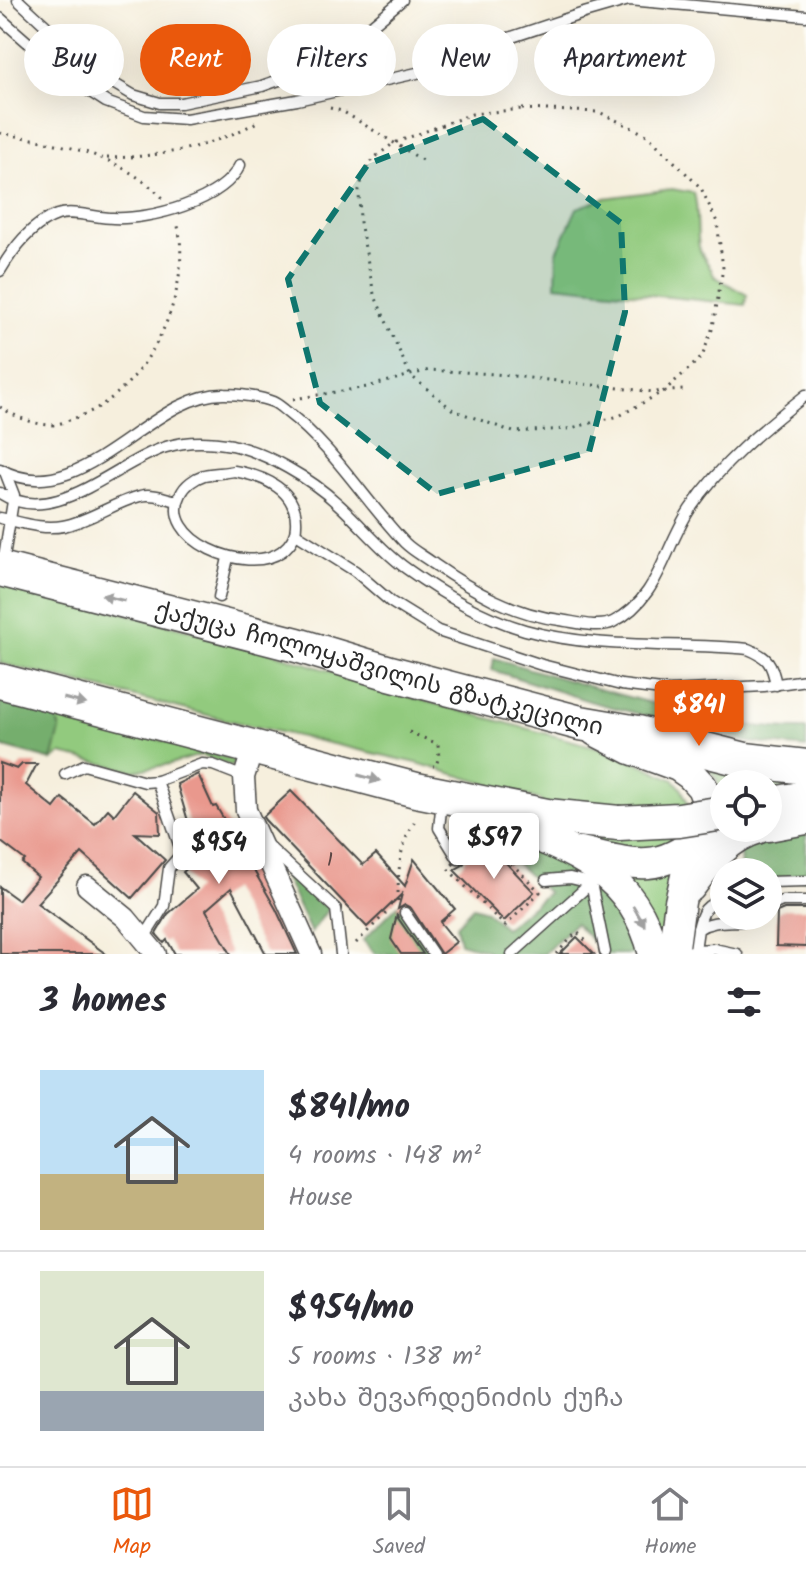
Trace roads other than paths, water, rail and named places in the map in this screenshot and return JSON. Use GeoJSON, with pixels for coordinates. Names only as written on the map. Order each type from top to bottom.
{"type":"FeatureCollection","features":[{"type":"Feature","properties":{"kind":"main road","name":"ქაქუცა ჩოლოყაშვილის გზატკეცილი"},"geometry":{"type":"LineString","coordinates":[[1,569],[297,645],[580,723],[638,733],[745,760],[806,767]]}},
{"type":"Feature","properties":{"kind":"main road"},"geometry":{"type":"LineString","coordinates":[[0,681],[249,762],[547,816],[619,823],[710,815]]}},
{"type":"Feature","properties":{"kind":"main road"},"geometry":{"type":"LineString","coordinates":[[580,723],[631,749],[678,766],[702,787],[708,813],[680,902],[684,952]]}},
{"type":"Feature","properties":{"kind":"main road"},"geometry":{"type":"LineString","coordinates":[[427,793],[570,849],[651,864],[674,857],[698,840]]}},
{"type":"Feature","properties":{"kind":"main road"},"geometry":{"type":"LineString","coordinates":[[782,802],[806,798]]}},
{"type":"Feature","properties":{"kind":"main road"},"geometry":{"type":"LineString","coordinates":[[782,823],[806,819]]}},
{"type":"Feature","properties":{"kind":"main road"},"geometry":{"type":"LineString","coordinates":[[680,902],[710,861],[730,842]]}},
{"type":"Feature","properties":{"kind":"main road"},"geometry":{"type":"LineString","coordinates":[[570,849],[597,878],[619,887],[639,914],[654,954]]}},
{"type":"Feature","properties":{"kind":"street"},"geometry":{"type":"LineString","coordinates":[[249,762],[246,810],[311,954]]}},
{"type":"Feature","properties":{"kind":"street"},"geometry":{"type":"LineString","coordinates":[[87,886],[126,918],[149,948]]}},
{"type":"Feature","properties":{"kind":"lane"},"geometry":{"type":"LineString","coordinates":[[18,0],[98,74],[133,95],[160,103],[181,103],[262,86],[310,69],[340,52],[402,0]]}},
{"type":"Feature","properties":{"kind":"lane"},"geometry":{"type":"LineString","coordinates":[[0,18],[66,76],[106,102],[144,116],[186,119],[297,100],[417,73],[470,51],[629,0],[806,16]]}},
{"type":"Feature","properties":{"kind":"lane"},"geometry":{"type":"LineString","coordinates":[[0,271],[12,250],[36,227],[59,214],[116,219],[173,208],[206,198],[234,177],[240,165]]}},
{"type":"Feature","properties":{"kind":"lane"},"geometry":{"type":"LineString","coordinates":[[2,470],[38,480],[72,472],[119,446],[184,403],[223,393],[273,402],[308,428],[407,545],[471,590],[532,616],[611,624],[643,600],[656,581],[690,509],[744,445],[806,395]]}},
{"type":"Feature","properties":{"kind":"lane"},"geometry":{"type":"LineString","coordinates":[[0,493],[13,502],[36,504],[71,495],[166,447],[202,441],[234,446],[312,482],[406,568],[488,617],[526,630],[574,639],[748,649],[766,656],[773,667],[776,685]]}},
{"type":"Feature","properties":{"kind":"lane"},"geometry":{"type":"LineString","coordinates":[[1,569],[14,495],[2,470]]}},
{"type":"Feature","properties":{"kind":"lane"},"geometry":{"type":"LineString","coordinates":[[234,471],[258,476],[290,498],[297,516],[296,534],[289,546],[276,555],[245,560],[228,558],[194,541],[178,514],[177,501],[185,487],[202,476],[234,471]]}},
{"type":"Feature","properties":{"kind":"lane"},"geometry":{"type":"LineString","coordinates":[[0,518],[40,527],[60,527],[83,521],[140,496],[156,495],[177,501]]}},
{"type":"Feature","properties":{"kind":"lane"},"geometry":{"type":"LineString","coordinates":[[296,534],[355,571],[391,602],[438,631],[484,647],[621,685],[670,691],[776,685],[806,680]]}},
{"type":"Feature","properties":{"kind":"lane"},"geometry":{"type":"LineString","coordinates":[[219,597],[228,558]]}},
{"type":"Feature","properties":{"kind":"lane"},"geometry":{"type":"LineString","coordinates":[[65,774],[84,765],[145,782],[157,781],[202,764],[249,762]]}},
{"type":"Feature","properties":{"kind":"lane"},"geometry":{"type":"LineString","coordinates":[[149,948],[164,906],[169,868],[182,853],[157,781]]}},
{"type":"Feature","properties":{"kind":"lane"},"geometry":{"type":"LineString","coordinates":[[427,793],[439,828],[458,859]]}},
{"type":"Feature","properties":{"kind":"lane"},"geometry":{"type":"LineString","coordinates":[[257,837],[336,909],[341,954]]}},
{"type":"Feature","properties":{"kind":"lane"},"geometry":{"type":"LineString","coordinates":[[546,880],[597,878]]}},
{"type":"Feature","properties":{"kind":"lane"},"geometry":{"type":"LineString","coordinates":[[597,878],[605,952]]}},
{"type":"Feature","properties":{"kind":"lane"},"geometry":{"type":"LineString","coordinates":[[512,954],[597,878]]}},
{"type":"Feature","properties":{"kind":"lane"},"geometry":{"type":"LineString","coordinates":[[782,882],[806,881]]}},
{"type":"Feature","properties":{"kind":"lane"},"geometry":{"type":"LineString","coordinates":[[782,901],[806,901]]}},
{"type":"Feature","properties":{"kind":"lane"},"geometry":{"type":"LineString","coordinates":[[681,954],[698,929],[704,909],[710,906]]}},
{"type":"Feature","properties":{"kind":"lane"},"geometry":{"type":"LineString","coordinates":[[405,913],[433,954]]}},
{"type":"Feature","properties":{"kind":"lane"},"geometry":{"type":"LineString","coordinates":[[698,929],[710,924]]}},
{"type":"Feature","properties":{"kind":"lane"},"geometry":{"type":"LineString","coordinates":[[684,952],[714,949],[737,954]]}}]}
